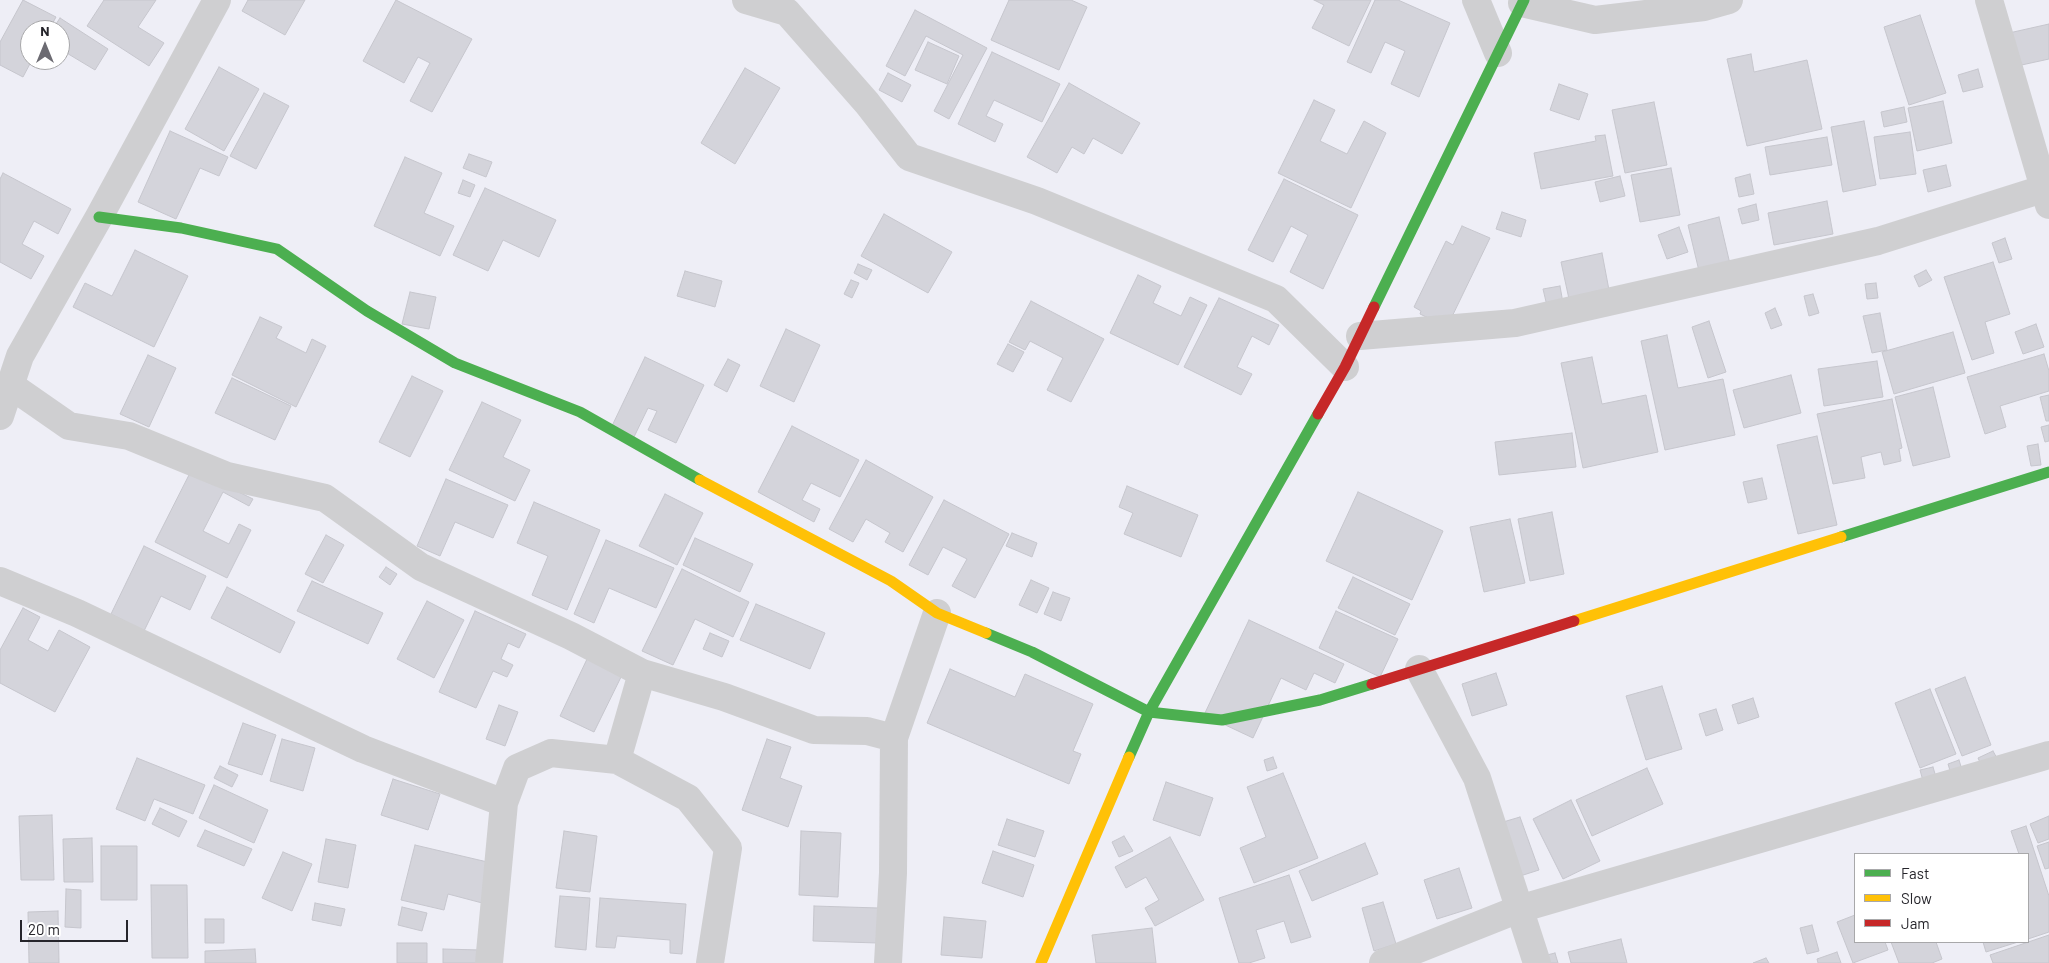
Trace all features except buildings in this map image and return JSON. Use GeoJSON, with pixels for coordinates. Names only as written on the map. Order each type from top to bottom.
{"type":"FeatureCollection","features":[{"type":"Feature","properties":{"kind":"street"},"geometry":{"type":"LineString","coordinates":[[0,416],[20,356],[99,217],[217,0]]}},
{"type":"Feature","properties":{"kind":"street"},"geometry":{"type":"LineString","coordinates":[[746,0],[787,12],[867,103],[909,156],[1037,201],[1276,299],[1345,367]]}},
{"type":"Feature","properties":{"kind":"street"},"geometry":{"type":"LineString","coordinates":[[1476,0],[1498,53]]}},
{"type":"Feature","properties":{"kind":"street"},"geometry":{"type":"LineString","coordinates":[[1041,963],[1149,712],[1345,367],[1523,1],[1595,20],[1704,7],[1729,0]]}},
{"type":"Feature","properties":{"kind":"street"},"geometry":{"type":"LineString","coordinates":[[1360,336],[1515,323],[1878,241],[2047,194],[1989,0]]}},
{"type":"Feature","properties":{"kind":"street"},"geometry":{"type":"LineString","coordinates":[[99,217],[181,228],[277,249],[367,311],[455,363],[580,412],[688,474],[891,581],[936,613],[1032,652],[1149,712],[1222,720],[1320,700],[2049,472]]}},
{"type":"Feature","properties":{"kind":"street"},"geometry":{"type":"LineString","coordinates":[[10,385],[69,426],[129,436],[227,476],[325,498],[420,567],[572,636],[642,673],[724,697],[814,730],[867,731],[894,738]]}},
{"type":"Feature","properties":{"kind":"street"},"geometry":{"type":"LineString","coordinates":[[0,581],[76,613],[363,749],[504,803]]}},
{"type":"Feature","properties":{"kind":"street"},"geometry":{"type":"LineString","coordinates":[[888,963],[893,873],[894,738],[936,613]]}},
{"type":"Feature","properties":{"kind":"street"},"geometry":{"type":"LineString","coordinates":[[1420,669],[1477,778],[1537,963]]}},
{"type":"Feature","properties":{"kind":"street"},"geometry":{"type":"LineString","coordinates":[[617,760],[642,673]]}},
{"type":"Feature","properties":{"kind":"street"},"geometry":{"type":"LineString","coordinates":[[489,963],[504,803],[517,768],[551,753],[617,760],[688,798],[728,848],[710,963]]}},
{"type":"Feature","properties":{"kind":"street"},"geometry":{"type":"LineString","coordinates":[[1383,963],[1519,909],[2049,755]]}},
{"type":"Feature","properties":{"kind":"traffic: fast"},"geometry":{"type":"LineString","coordinates":[[1374,307],[1524,0]]}},
{"type":"Feature","properties":{"kind":"traffic: fast"},"geometry":{"type":"LineString","coordinates":[[99,217],[181,228],[277,249],[367,311],[455,363],[580,412],[700,480]]}},
{"type":"Feature","properties":{"kind":"traffic: fast"},"geometry":{"type":"LineString","coordinates":[[1129,757],[1149,712],[1318,414]]}},
{"type":"Feature","properties":{"kind":"traffic: fast"},"geometry":{"type":"LineString","coordinates":[[1841,537],[2049,472]]}},
{"type":"Feature","properties":{"kind":"traffic: fast"},"geometry":{"type":"LineString","coordinates":[[986,633],[1032,652],[1149,712],[1222,720],[1320,700],[1372,684]]}},
{"type":"Feature","properties":{"kind":"traffic: slow"},"geometry":{"type":"LineString","coordinates":[[700,480],[891,581],[937,613],[986,633]]}},
{"type":"Feature","properties":{"kind":"traffic: slow"},"geometry":{"type":"LineString","coordinates":[[1574,621],[1841,537]]}},
{"type":"Feature","properties":{"kind":"traffic: slow"},"geometry":{"type":"LineString","coordinates":[[1041,963],[1129,757]]}},
{"type":"Feature","properties":{"kind":"traffic: jam"},"geometry":{"type":"LineString","coordinates":[[1318,414],[1345,367],[1374,307]]}},
{"type":"Feature","properties":{"kind":"traffic: jam"},"geometry":{"type":"LineString","coordinates":[[1372,684],[1574,621]]}}]}
